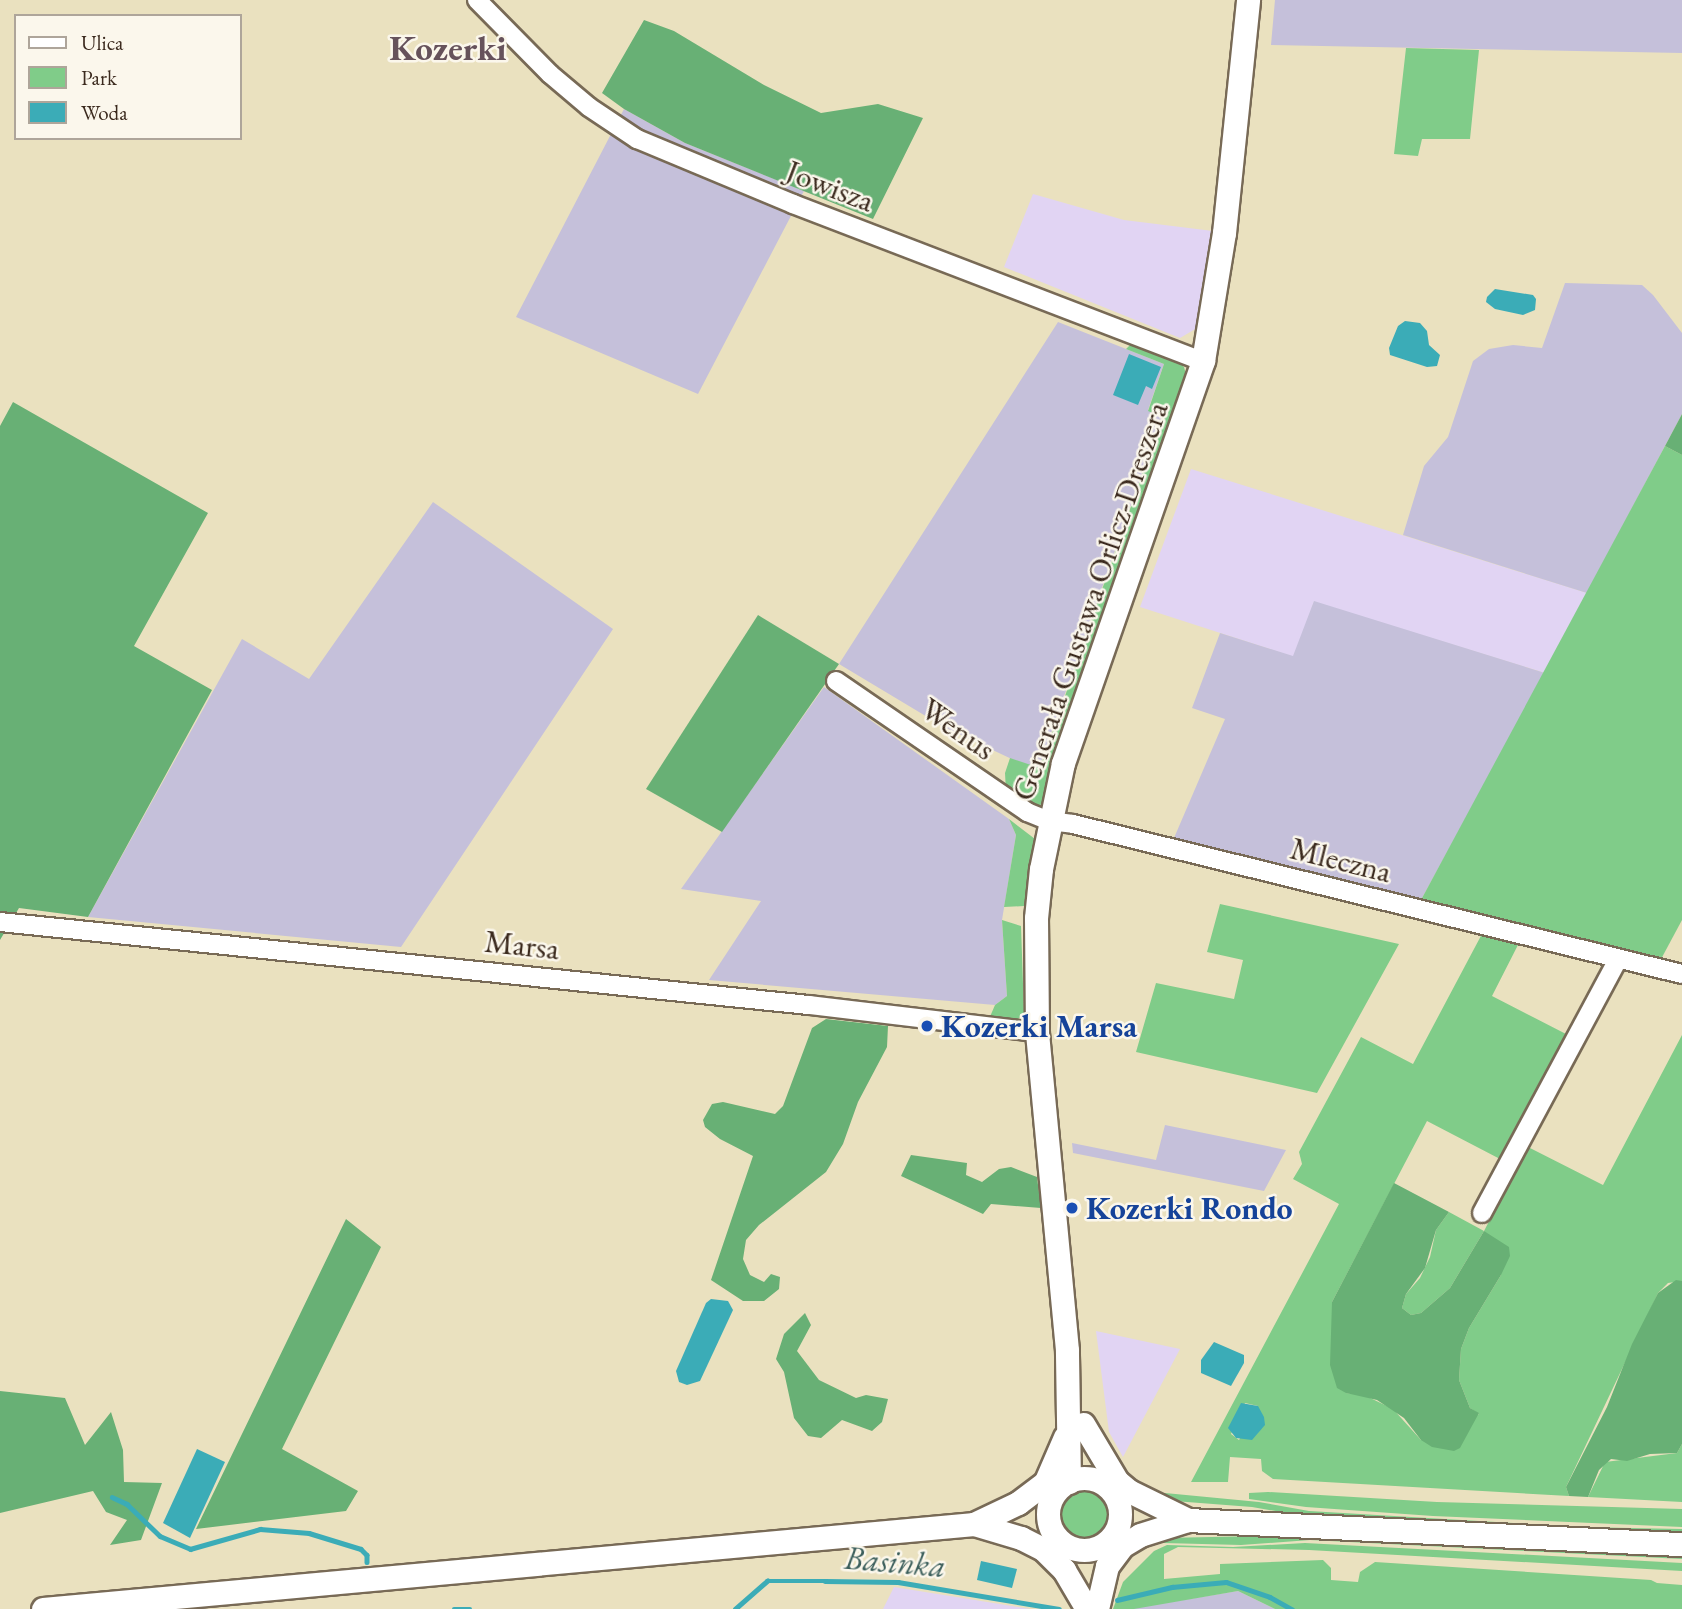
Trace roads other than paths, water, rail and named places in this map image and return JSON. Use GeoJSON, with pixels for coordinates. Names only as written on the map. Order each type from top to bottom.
{"type":"FeatureCollection","features":[{"type":"Feature","properties":{"kind":"main road","name":"Generała Gustawa Orlicz-Dreszera"},"geometry":{"type":"LineString","coordinates":[[1069,1482],[1079,1393],[1066,1350],[1037,1032],[1036,918],[1049,821],[1079,715],[1203,361],[1214,306],[1225,223],[1248,0]]}},
{"type":"Feature","properties":{"kind":"main road","name":"Generała Gustawa Orlicz-Dreszera"},"geometry":{"type":"LineString","coordinates":[[1076,1425],[1088,1471],[1093,1479]]}},
{"type":"Feature","properties":{"kind":"main road"},"geometry":{"type":"LineString","coordinates":[[983,1523],[1025,1499],[1045,1483],[1076,1425],[1117,1481],[1175,1519]]}},
{"type":"Feature","properties":{"kind":"main road"},"geometry":{"type":"LineString","coordinates":[[43,1609],[983,1523],[1035,1510],[1051,1501],[1069,1482],[1093,1479],[1112,1491],[1118,1501],[1120,1518],[1108,1540],[1097,1577],[1097,1609]]}},
{"type":"Feature","properties":{"kind":"main road"},"geometry":{"type":"LineString","coordinates":[[1051,1501],[1049,1521],[1067,1544],[1087,1609]]}},
{"type":"Feature","properties":{"kind":"main road"},"geometry":{"type":"LineString","coordinates":[[1118,1501],[1175,1519],[1682,1544]]}},
{"type":"Feature","properties":{"kind":"main road"},"geometry":{"type":"LineString","coordinates":[[983,1523],[1046,1532],[1067,1544],[1108,1540],[1123,1527],[1175,1519]]}},
{"type":"Feature","properties":{"kind":"main road"},"geometry":{"type":"LineString","coordinates":[[1097,1609],[1107,1566],[1114,1554],[1140,1535],[1175,1519]]}},
{"type":"Feature","properties":{"kind":"main road"},"geometry":{"type":"LineString","coordinates":[[983,1523],[1021,1538],[1055,1559],[1087,1609]]}},
{"type":"Feature","properties":{"kind":"street","name":"Jowisza"},"geometry":{"type":"LineString","coordinates":[[477,0],[551,74],[589,107],[637,139],[793,204],[1203,361]]}},
{"type":"Feature","properties":{"kind":"street","name":"Wenus"},"geometry":{"type":"LineString","coordinates":[[836,681],[1027,812],[1049,821]]}},
{"type":"Feature","properties":{"kind":"street","name":"Mleczna"},"geometry":{"type":"LineString","coordinates":[[1049,821],[1073,824],[1682,974]]}},
{"type":"Feature","properties":{"kind":"street","name":"Marsa"},"geometry":{"type":"LineString","coordinates":[[0,922],[849,1009],[1037,1032]]}},
{"type":"Feature","properties":{"kind":"street"},"geometry":{"type":"LineString","coordinates":[[1482,1213],[1618,959]]}},
{"type":"Feature","properties":{"kind":"water"},"geometry":{"type":"Polygon","coordinates":[[[1495,289],[1533,295],[1536,299],[1535,310],[1523,315],[1495,309],[1486,302],[1495,289]]]}},
{"type":"Feature","properties":{"kind":"water"},"geometry":{"type":"Polygon","coordinates":[[[1405,321],[1420,323],[1427,331],[1429,345],[1440,355],[1437,366],[1427,367],[1390,355],[1389,348],[1398,326],[1405,321]]]}},
{"type":"Feature","properties":{"kind":"water"},"geometry":{"type":"Polygon","coordinates":[[[1129,354],[1161,367],[1152,389],[1146,386],[1138,405],[1113,395],[1129,354]]]}},
{"type":"Feature","properties":{"kind":"water"},"geometry":{"type":"Polygon","coordinates":[[[711,1299],[728,1301],[733,1310],[700,1381],[687,1385],[679,1382],[676,1371],[706,1303],[711,1299]]]}},
{"type":"Feature","properties":{"kind":"water"},"geometry":{"type":"Polygon","coordinates":[[[1214,1342],[1244,1355],[1244,1363],[1231,1386],[1201,1373],[1201,1360],[1214,1342]]]}},
{"type":"Feature","properties":{"kind":"water"},"geometry":{"type":"Polygon","coordinates":[[[1241,1403],[1258,1406],[1264,1417],[1265,1425],[1252,1440],[1236,1438],[1228,1428],[1241,1403]]]}},
{"type":"Feature","properties":{"kind":"water"},"geometry":{"type":"Polygon","coordinates":[[[197,1449],[225,1462],[190,1538],[163,1523],[197,1449]]]}},
{"type":"Feature","properties":{"kind":"water"},"geometry":{"type":"Polygon","coordinates":[[[981,1561],[1017,1569],[1012,1588],[977,1580],[981,1561]]]}},
{"type":"Feature","properties":{"kind":"waterway"},"geometry":{"type":"LineString","coordinates":[[112,1497],[127,1504],[160,1536],[190,1549],[260,1529],[309,1533],[361,1549],[367,1555],[367,1562]]}},
{"type":"Feature","properties":{"kind":"waterway","name":"Basinka"},"geometry":{"type":"LineString","coordinates":[[735,1609],[767,1581],[898,1582],[1059,1609]]}},
{"type":"Feature","properties":{"kind":"waterway","name":"Basinka"},"geometry":{"type":"LineString","coordinates":[[1117,1600],[1172,1587],[1226,1582],[1270,1597],[1292,1609]]}},
{"type":"Feature","properties":{"kind":"waterway"},"geometry":{"type":"LineString","coordinates":[[454,1609],[470,1609]]}},
{"type":"Feature","properties":{"kind":"place","name":"Kozerki Marsa"},"geometry":{"type":"Point","coordinates":[927,1026]}},
{"type":"Feature","properties":{"kind":"place","name":"Kozerki Rondo"},"geometry":{"type":"Point","coordinates":[1072,1208]}},
{"type":"Feature","properties":{"kind":"district","name":"Kozerki"},"geometry":{"type":"Point","coordinates":[448,48]}}]}
